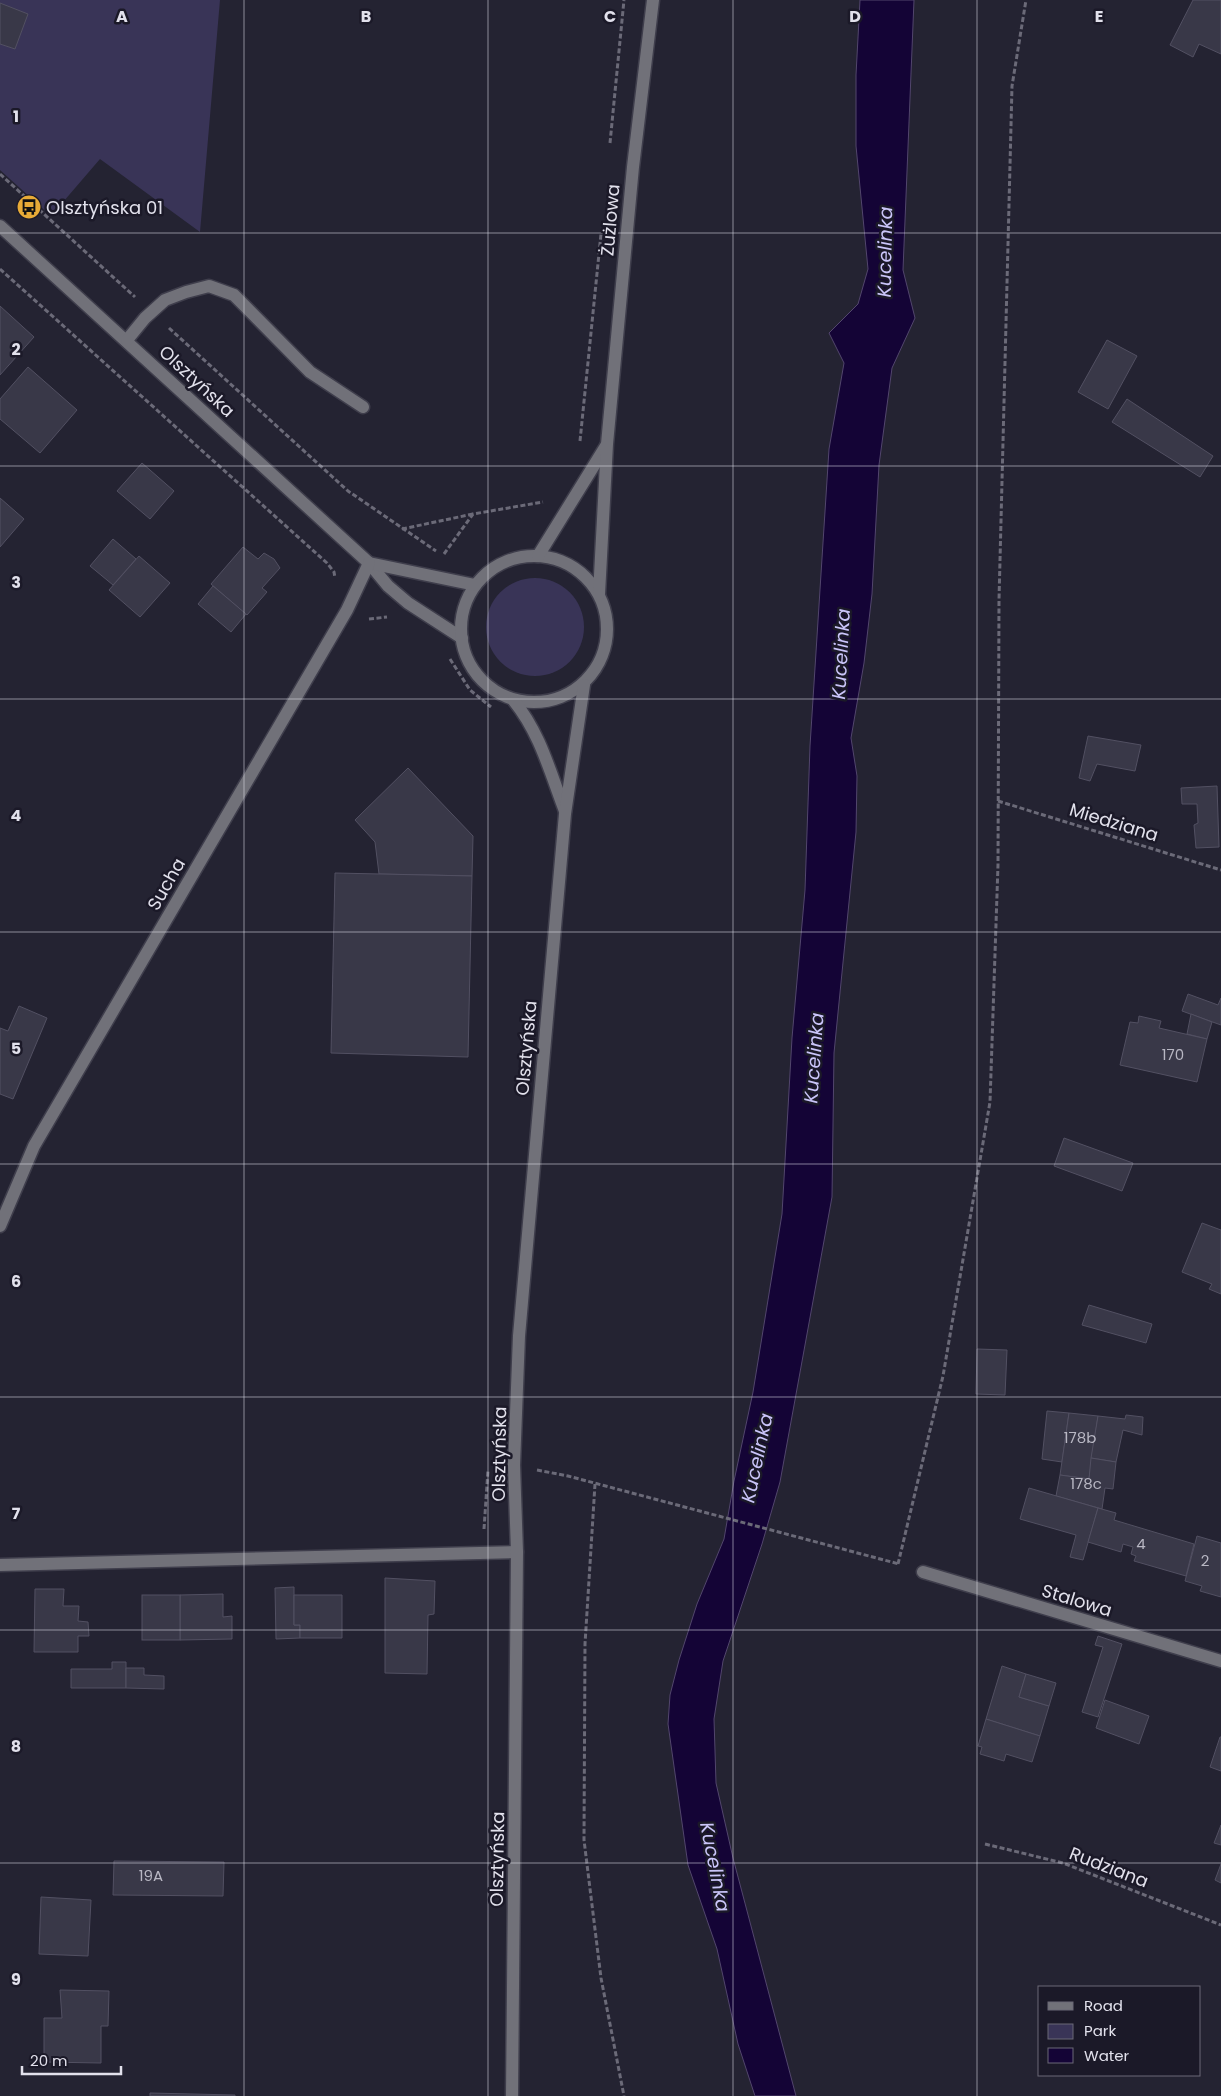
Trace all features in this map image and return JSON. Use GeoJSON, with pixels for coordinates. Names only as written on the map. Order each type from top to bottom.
{"type":"FeatureCollection","features":[{"type":"Feature","properties":{"kind":"street","name":"Żużlowa"},"geometry":{"type":"LineString","coordinates":[[599,594],[607,444],[632,167],[653,0]]}},
{"type":"Feature","properties":{"kind":"street","name":"Olsztyńska"},"geometry":{"type":"LineString","coordinates":[[0,226],[369,563],[388,586],[408,603],[462,638]]}},
{"type":"Feature","properties":{"kind":"street"},"geometry":{"type":"LineString","coordinates":[[127,340],[165,300],[209,286],[234,295],[310,372],[363,408]]}},
{"type":"Feature","properties":{"kind":"street","name":"Żużlowa"},"geometry":{"type":"LineString","coordinates":[[538,556],[607,444]]}},
{"type":"Feature","properties":{"kind":"street"},"geometry":{"type":"LineString","coordinates":[[538,556],[563,561],[584,574],[599,594],[607,617],[607,642],[599,665],[584,685],[563,698],[538,703],[514,701],[493,690],[475,674],[464,652],[460,629],[464,605],[475,585],[493,568],[514,558],[538,556]]}},
{"type":"Feature","properties":{"kind":"street"},"geometry":{"type":"LineString","coordinates":[[369,563],[475,585]]}},
{"type":"Feature","properties":{"kind":"street","name":"Sucha"},"geometry":{"type":"LineString","coordinates":[[0,1226],[34,1146],[347,610],[369,563]]}},
{"type":"Feature","properties":{"kind":"street","name":"Olsztyńska"},"geometry":{"type":"LineString","coordinates":[[512,2096],[517,1552],[514,1465],[521,1317],[566,814],[584,685]]}},
{"type":"Feature","properties":{"kind":"street","name":"Olsztyńska"},"geometry":{"type":"LineString","coordinates":[[514,701],[528,718],[566,814]]}},
{"type":"Feature","properties":{"kind":"street"},"geometry":{"type":"LineString","coordinates":[[0,1565],[517,1552]]}},
{"type":"Feature","properties":{"kind":"street","name":"Stalowa"},"geometry":{"type":"LineString","coordinates":[[923,1572],[1221,1661]]}},
{"type":"Feature","properties":{"kind":"path"},"geometry":{"type":"LineString","coordinates":[[609,148],[624,0]]}},
{"type":"Feature","properties":{"kind":"path"},"geometry":{"type":"LineString","coordinates":[[898,1564],[943,1376],[990,1102],[998,875],[999,600],[1012,86],[1026,0]]}},
{"type":"Feature","properties":{"kind":"path"},"geometry":{"type":"LineString","coordinates":[[0,174],[348,491],[438,553],[444,554],[474,514]]}},
{"type":"Feature","properties":{"kind":"path"},"geometry":{"type":"LineString","coordinates":[[580,448],[601,227]]}},
{"type":"Feature","properties":{"kind":"path"},"geometry":{"type":"LineString","coordinates":[[0,269],[327,563],[334,572],[335,580]]}},
{"type":"Feature","properties":{"kind":"path"},"geometry":{"type":"LineString","coordinates":[[402,529],[545,502]]}},
{"type":"Feature","properties":{"kind":"path"},"geometry":{"type":"LineString","coordinates":[[366,621],[383,616],[394,618]]}},
{"type":"Feature","properties":{"kind":"path"},"geometry":{"type":"LineString","coordinates":[[448,656],[470,690],[496,710]]}},
{"type":"Feature","properties":{"kind":"path","name":"Miedziana"},"geometry":{"type":"LineString","coordinates":[[998,801],[1221,870]]}},
{"type":"Feature","properties":{"kind":"path"},"geometry":{"type":"LineString","coordinates":[[514,1465],[606,1486],[883,1559]]}},
{"type":"Feature","properties":{"kind":"path"},"geometry":{"type":"LineString","coordinates":[[484,1553],[488,1469]]}},
{"type":"Feature","properties":{"kind":"path"},"geometry":{"type":"LineString","coordinates":[[595,1484],[585,1644],[584,1840],[601,1978],[624,2096]]}},
{"type":"Feature","properties":{"kind":"path","name":"Rudziana"},"geometry":{"type":"LineString","coordinates":[[985,1844],[1063,1863],[1221,1925]]}},
{"type":"Feature","properties":{"kind":"green space"},"geometry":{"type":"Polygon","coordinates":[[[0,0],[220,0],[200,232],[100,159],[51,216],[0,170],[0,0]]]}},
{"type":"Feature","properties":{"kind":"green space"},"geometry":{"type":"Polygon","coordinates":[[[535,578],[554,582],[569,593],[580,608],[584,627],[580,646],[569,661],[554,672],[535,676],[516,672],[501,661],[490,646],[486,627],[490,608],[501,593],[516,582],[535,578]]]}},
{"type":"Feature","properties":{"kind":"water","name":"Kucelinka"},"geometry":{"type":"Polygon","coordinates":[[[860,0],[914,0],[903,270],[915,318],[892,368],[879,465],[872,594],[864,663],[851,738],[857,776],[856,832],[834,1053],[832,1197],[780,1482],[762,1544],[723,1661],[714,1719],[716,1783],[733,1858],[796,2096],[755,2096],[738,2044],[717,1949],[688,1865],[668,1724],[670,1695],[679,1660],[697,1604],[724,1539],[753,1392],[782,1214],[792,1038],[805,890],[810,746],[829,449],[844,363],[829,333],[858,304],[868,269],[856,146],[856,75],[860,0]]]}},
{"type":"Feature","properties":{"kind":"building"},"geometry":{"type":"Polygon","coordinates":[[[1193,0],[1221,0],[1221,54],[1199,44],[1193,57],[1170,45],[1193,0]]]}},
{"type":"Feature","properties":{"kind":"building"},"geometry":{"type":"Polygon","coordinates":[[[0,3],[28,14],[15,49],[0,44],[0,3]]]}},
{"type":"Feature","properties":{"kind":"building"},"geometry":{"type":"Polygon","coordinates":[[[0,306],[34,337],[0,375],[0,306]]]}},
{"type":"Feature","properties":{"kind":"building"},"geometry":{"type":"Polygon","coordinates":[[[1107,340],[1137,356],[1108,409],[1078,392],[1107,340]]]}},
{"type":"Feature","properties":{"kind":"building"},"geometry":{"type":"Polygon","coordinates":[[[28,367],[77,410],[40,453],[0,419],[0,399],[28,367]]]}},
{"type":"Feature","properties":{"kind":"building"},"geometry":{"type":"Polygon","coordinates":[[[1127,399],[1213,456],[1200,477],[1112,422],[1127,399]]]}},
{"type":"Feature","properties":{"kind":"building"},"geometry":{"type":"Polygon","coordinates":[[[142,463],[174,491],[150,519],[117,491],[142,463]]]}},
{"type":"Feature","properties":{"kind":"building"},"geometry":{"type":"Polygon","coordinates":[[[0,498],[24,519],[0,547],[0,498]]]}},
{"type":"Feature","properties":{"kind":"building"},"geometry":{"type":"Polygon","coordinates":[[[113,539],[136,559],[113,585],[90,566],[113,539]]]}},
{"type":"Feature","properties":{"kind":"building"},"geometry":{"type":"Polygon","coordinates":[[[243,547],[258,559],[264,553],[274,559],[280,568],[262,588],[267,592],[247,615],[211,584],[243,547]]]}},
{"type":"Feature","properties":{"kind":"building"},"geometry":{"type":"Polygon","coordinates":[[[139,556],[170,583],[140,617],[109,590],[139,556]]]}},
{"type":"Feature","properties":{"kind":"building"},"geometry":{"type":"Polygon","coordinates":[[[213,586],[246,614],[231,632],[198,604],[213,586]]]}},
{"type":"Feature","properties":{"kind":"building"},"geometry":{"type":"Polygon","coordinates":[[[1088,736],[1141,745],[1135,771],[1097,764],[1090,781],[1079,778],[1088,736]]]}},
{"type":"Feature","properties":{"kind":"building"},"geometry":{"type":"Polygon","coordinates":[[[408,768],[473,836],[472,876],[379,874],[375,842],[355,820],[408,768]]]}},
{"type":"Feature","properties":{"kind":"building"},"geometry":{"type":"Polygon","coordinates":[[[1217,786],[1219,847],[1196,848],[1194,825],[1198,823],[1197,804],[1182,804],[1181,788],[1217,786]]]}},
{"type":"Feature","properties":{"kind":"building"},"geometry":{"type":"Polygon","coordinates":[[[335,873],[472,876],[468,1057],[331,1053],[335,873]]]}},
{"type":"Feature","properties":{"kind":"building"},"geometry":{"type":"Polygon","coordinates":[[[1188,994],[1218,1005],[1221,998],[1221,1025],[1182,1011],[1188,994]]]}},
{"type":"Feature","properties":{"kind":"building"},"geometry":{"type":"Polygon","coordinates":[[[19,1006],[47,1018],[13,1099],[0,1094],[0,1028],[8,1031],[19,1006]]]}},
{"type":"Feature","properties":{"kind":"building"},"geometry":{"type":"Polygon","coordinates":[[[1191,1014],[1212,1022],[1207,1039],[1187,1034],[1191,1014]]]}},
{"type":"Feature","properties":{"kind":"building"},"geometry":{"type":"Polygon","coordinates":[[[1139,1016],[1161,1021],[1159,1028],[1207,1039],[1197,1082],[1120,1065],[1130,1022],[1138,1023],[1139,1016]]]}},
{"type":"Feature","properties":{"kind":"building"},"geometry":{"type":"Polygon","coordinates":[[[1064,1138],[1133,1163],[1122,1191],[1054,1166],[1064,1138]]]}},
{"type":"Feature","properties":{"kind":"building"},"geometry":{"type":"Polygon","coordinates":[[[1202,1223],[1221,1230],[1221,1294],[1209,1289],[1212,1284],[1182,1272],[1202,1223]]]}},
{"type":"Feature","properties":{"kind":"building"},"geometry":{"type":"Polygon","coordinates":[[[1089,1305],[1152,1324],[1146,1343],[1082,1325],[1089,1305]]]}},
{"type":"Feature","properties":{"kind":"building"},"geometry":{"type":"Polygon","coordinates":[[[977,1349],[1007,1350],[1005,1395],[976,1394],[977,1349]]]}},
{"type":"Feature","properties":{"kind":"building"},"geometry":{"type":"Polygon","coordinates":[[[1047,1411],[1069,1413],[1062,1462],[1042,1459],[1047,1411]]]}},
{"type":"Feature","properties":{"kind":"building"},"geometry":{"type":"Polygon","coordinates":[[[1069,1413],[1098,1416],[1089,1479],[1060,1475],[1069,1413]]]}},
{"type":"Feature","properties":{"kind":"building"},"geometry":{"type":"Polygon","coordinates":[[[1126,1415],[1143,1417],[1142,1435],[1123,1430],[1116,1462],[1091,1458],[1098,1416],[1125,1419],[1126,1415]]]}},
{"type":"Feature","properties":{"kind":"building"},"geometry":{"type":"Polygon","coordinates":[[[1091,1458],[1116,1462],[1113,1489],[1105,1488],[1102,1509],[1056,1496],[1060,1475],[1089,1479],[1091,1458]]]}},
{"type":"Feature","properties":{"kind":"building"},"geometry":{"type":"Polygon","coordinates":[[[1029,1488],[1098,1508],[1083,1560],[1070,1557],[1076,1535],[1020,1519],[1029,1488]]]}},
{"type":"Feature","properties":{"kind":"building"},"geometry":{"type":"Polygon","coordinates":[[[1098,1508],[1116,1513],[1114,1520],[1194,1544],[1186,1576],[1134,1561],[1136,1556],[1131,1554],[1133,1547],[1123,1544],[1121,1552],[1088,1542],[1098,1508]]]}},
{"type":"Feature","properties":{"kind":"building"},"geometry":{"type":"Polygon","coordinates":[[[1197,1536],[1221,1543],[1221,1597],[1200,1591],[1202,1586],[1185,1581],[1197,1536]]]}},
{"type":"Feature","properties":{"kind":"building"},"geometry":{"type":"Polygon","coordinates":[[[385,1578],[435,1581],[434,1614],[428,1615],[427,1674],[385,1673],[385,1578]]]}},
{"type":"Feature","properties":{"kind":"building"},"geometry":{"type":"Polygon","coordinates":[[[294,1587],[294,1625],[300,1625],[300,1638],[276,1639],[275,1588],[294,1587]]]}},
{"type":"Feature","properties":{"kind":"building"},"geometry":{"type":"Polygon","coordinates":[[[35,1589],[64,1589],[63,1606],[79,1606],[78,1621],[88,1622],[89,1636],[78,1636],[78,1652],[34,1652],[35,1589]]]}},
{"type":"Feature","properties":{"kind":"building"},"geometry":{"type":"Polygon","coordinates":[[[223,1594],[223,1617],[232,1616],[232,1639],[180,1640],[180,1595],[223,1594]]]}},
{"type":"Feature","properties":{"kind":"building"},"geometry":{"type":"Polygon","coordinates":[[[142,1595],[180,1595],[180,1640],[142,1640],[142,1595]]]}},
{"type":"Feature","properties":{"kind":"building"},"geometry":{"type":"Polygon","coordinates":[[[294,1595],[342,1595],[342,1638],[300,1638],[300,1625],[294,1625],[294,1595]]]}},
{"type":"Feature","properties":{"kind":"building"},"geometry":{"type":"Polygon","coordinates":[[[1098,1636],[1122,1644],[1098,1717],[1082,1712],[1103,1647],[1095,1645],[1098,1636]]]}},
{"type":"Feature","properties":{"kind":"building"},"geometry":{"type":"Polygon","coordinates":[[[112,1662],[126,1662],[126,1688],[71,1688],[71,1669],[112,1669],[112,1662]]]}},
{"type":"Feature","properties":{"kind":"building"},"geometry":{"type":"Polygon","coordinates":[[[1002,1666],[1026,1674],[1019,1697],[1049,1706],[1040,1736],[986,1719],[1002,1666]]]}},
{"type":"Feature","properties":{"kind":"building"},"geometry":{"type":"Polygon","coordinates":[[[126,1668],[144,1668],[144,1675],[164,1676],[164,1689],[126,1688],[126,1668]]]}},
{"type":"Feature","properties":{"kind":"building"},"geometry":{"type":"Polygon","coordinates":[[[1026,1674],[1056,1683],[1049,1706],[1019,1697],[1026,1674]]]}},
{"type":"Feature","properties":{"kind":"building"},"geometry":{"type":"Polygon","coordinates":[[[1105,1700],[1149,1716],[1139,1744],[1096,1728],[1105,1700]]]}},
{"type":"Feature","properties":{"kind":"building"},"geometry":{"type":"Polygon","coordinates":[[[986,1719],[1040,1736],[1032,1762],[1006,1754],[1004,1761],[980,1754],[982,1747],[978,1746],[986,1719]]]}},
{"type":"Feature","properties":{"kind":"building"},"geometry":{"type":"Polygon","coordinates":[[[1221,1737],[1221,1771],[1210,1767],[1221,1737]]]}},
{"type":"Feature","properties":{"kind":"building"},"geometry":{"type":"Polygon","coordinates":[[[1221,1825],[1221,1845],[1214,1843],[1221,1825]]]}},
{"type":"Feature","properties":{"kind":"building"},"geometry":{"type":"Polygon","coordinates":[[[114,1861],[224,1862],[223,1896],[113,1895],[114,1861]]]}},
{"type":"Feature","properties":{"kind":"building"},"geometry":{"type":"Polygon","coordinates":[[[1221,1864],[1221,1883],[1215,1880],[1221,1864]]]}},
{"type":"Feature","properties":{"kind":"building"},"geometry":{"type":"Polygon","coordinates":[[[41,1897],[91,1900],[88,1956],[39,1954],[41,1897]]]}},
{"type":"Feature","properties":{"kind":"building"},"geometry":{"type":"Polygon","coordinates":[[[60,1990],[109,1991],[108,2026],[101,2026],[101,2063],[44,2062],[44,2018],[62,2018],[60,1990]]]}},
{"type":"Feature","properties":{"kind":"building"},"geometry":{"type":"Polygon","coordinates":[[[150,2093],[235,2095],[235,2096],[150,2096],[150,2093]]]}},
{"type":"Feature","properties":{"kind":"place","name":"Olsztyńska 01"},"geometry":{"type":"Point","coordinates":[29,207]}}]}
